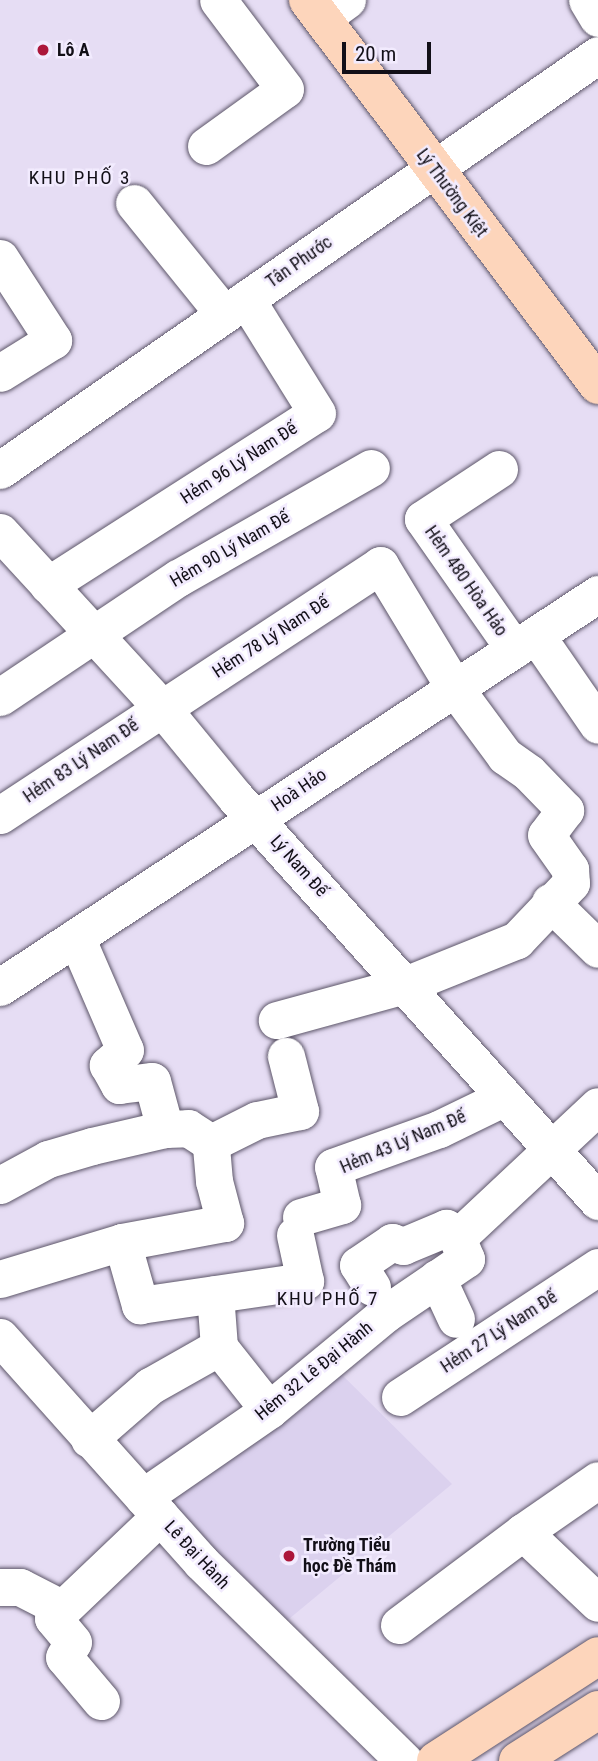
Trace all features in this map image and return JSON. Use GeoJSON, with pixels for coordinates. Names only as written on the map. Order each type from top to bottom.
{"type":"FeatureCollection","features":[{"type":"Feature","properties":{"kind":"main road","name":"Lý Thường Kiệt"},"geometry":{"type":"LineString","coordinates":[[326,6],[433,169],[598,385]]}},
{"type":"Feature","properties":{"kind":"main road"},"geometry":{"type":"LineString","coordinates":[[436,1761],[598,1656]]}},
{"type":"Feature","properties":{"kind":"main road"},"geometry":{"type":"LineString","coordinates":[[518,1761],[598,1710]]}},
{"type":"Feature","properties":{"kind":"street"},"geometry":{"type":"LineString","coordinates":[[206,146],[285,89],[218,0]]}},
{"type":"Feature","properties":{"kind":"street"},"geometry":{"type":"LineString","coordinates":[[587,0],[598,18]]}},
{"type":"Feature","properties":{"kind":"street","name":"Tân Phước"},"geometry":{"type":"LineString","coordinates":[[0,470],[598,55]]}},
{"type":"Feature","properties":{"kind":"street"},"geometry":{"type":"LineString","coordinates":[[134,203],[235,306]]}},
{"type":"Feature","properties":{"kind":"street"},"geometry":{"type":"LineString","coordinates":[[0,258],[52,340],[0,373]]}},
{"type":"Feature","properties":{"kind":"street","name":"Hẻm 96 Lý Nam Đế"},"geometry":{"type":"LineString","coordinates":[[48,584],[317,413],[235,306]]}},
{"type":"Feature","properties":{"kind":"street","name":"Hẻm 90 Lý Nam Đế"},"geometry":{"type":"LineString","coordinates":[[5,682],[93,636],[178,578],[371,468]]}},
{"type":"Feature","properties":{"kind":"street","name":"Hẻm 480 Hòa Hảo"},"geometry":{"type":"LineString","coordinates":[[499,469],[423,519],[525,642]]}},
{"type":"Feature","properties":{"kind":"street","name":"Lý Nam Đế"},"geometry":{"type":"LineString","coordinates":[[0,531],[93,636],[162,708],[256,818],[598,1201]]}},
{"type":"Feature","properties":{"kind":"street","name":"Hẻm 78 Lý Nam Đế"},"geometry":{"type":"LineString","coordinates":[[162,708],[380,565],[454,687]]}},
{"type":"Feature","properties":{"kind":"street","name":"Hoà Hảo"},"geometry":{"type":"LineString","coordinates":[[0,987],[598,594]]}},
{"type":"Feature","properties":{"kind":"street"},"geometry":{"type":"LineString","coordinates":[[525,642],[598,725]]}},
{"type":"Feature","properties":{"kind":"street"},"geometry":{"type":"LineString","coordinates":[[277,1020],[405,985],[517,940],[550,902],[571,883],[570,869],[546,835],[565,810],[529,773],[505,756],[454,687]]}},
{"type":"Feature","properties":{"kind":"street","name":"Hẻm 83 Lý Nam Đế"},"geometry":{"type":"LineString","coordinates":[[0,815],[162,708]]}},
{"type":"Feature","properties":{"kind":"street"},"geometry":{"type":"LineString","coordinates":[[550,902],[598,949]]}},
{"type":"Feature","properties":{"kind":"street"},"geometry":{"type":"LineString","coordinates":[[76,937],[125,1049],[108,1065],[118,1085],[152,1082],[165,1129]]}},
{"type":"Feature","properties":{"kind":"street"},"geometry":{"type":"LineString","coordinates":[[211,1143],[257,1120],[300,1111],[286,1056]]}},
{"type":"Feature","properties":{"kind":"street","name":"Hẻm 43 Lý Nam Đế"},"geometry":{"type":"LineString","coordinates":[[215,1294],[305,1281],[298,1226],[342,1205],[333,1167],[439,1129],[505,1097]]}},
{"type":"Feature","properties":{"kind":"street"},"geometry":{"type":"LineString","coordinates":[[372,1287],[358,1265],[392,1242],[403,1246],[446,1228],[457,1238],[598,1106]]}},
{"type":"Feature","properties":{"kind":"street"},"geometry":{"type":"LineString","coordinates":[[0,1185],[48,1159],[165,1129],[188,1128],[211,1143]]}},
{"type":"Feature","properties":{"kind":"street"},"geometry":{"type":"LineString","coordinates":[[0,1279],[122,1242],[225,1223],[214,1181],[211,1143]]}},
{"type":"Feature","properties":{"kind":"street","name":"Hẻm 32 Lê Đại Hành"},"geometry":{"type":"LineString","coordinates":[[61,1608],[152,1506],[385,1314],[466,1259],[457,1238]]}},
{"type":"Feature","properties":{"kind":"street"},"geometry":{"type":"LineString","coordinates":[[122,1242],[140,1305],[215,1294],[219,1347],[269,1410]]}},
{"type":"Feature","properties":{"kind":"street","name":"Hẻm 27 Lý Nam Đế"},"geometry":{"type":"LineString","coordinates":[[400,1397],[598,1267]]}},
{"type":"Feature","properties":{"kind":"street"},"geometry":{"type":"LineString","coordinates":[[437,1278],[456,1319]]}},
{"type":"Feature","properties":{"kind":"street","name":"Lê Đại Hành"},"geometry":{"type":"LineString","coordinates":[[0,1338],[152,1506],[404,1761]]}},
{"type":"Feature","properties":{"kind":"street"},"geometry":{"type":"LineString","coordinates":[[89,1439],[150,1386],[219,1347]]}},
{"type":"Feature","properties":{"kind":"street"},"geometry":{"type":"LineString","coordinates":[[399,1625],[523,1532],[598,1480]]}},
{"type":"Feature","properties":{"kind":"street"},"geometry":{"type":"LineString","coordinates":[[523,1532],[598,1604]]}},
{"type":"Feature","properties":{"kind":"street"},"geometry":{"type":"LineString","coordinates":[[0,1587],[20,1587],[61,1608],[53,1618],[73,1642],[64,1657],[101,1701]]}},
{"type":"Feature","properties":{"kind":"shaded area","name":"Trường Tiểu học Đề Thám"},"geometry":{"type":"Polygon","coordinates":[[[327,1360],[452,1484],[278,1628],[138,1473],[327,1360]]]}},
{"type":"Feature","properties":{"kind":"place","name":"Lô A"},"geometry":{"type":"Point","coordinates":[43,50]}},
{"type":"Feature","properties":{"kind":"place","name":"Trường Tiểu học Đề Thám"},"geometry":{"type":"Point","coordinates":[289,1556]}},
{"type":"Feature","properties":{"kind":"district","name":"KHU PHỐ 3"},"geometry":{"type":"Point","coordinates":[80,178]}},
{"type":"Feature","properties":{"kind":"district","name":"KHU PHỐ 7"},"geometry":{"type":"Point","coordinates":[328,1299]}}]}
